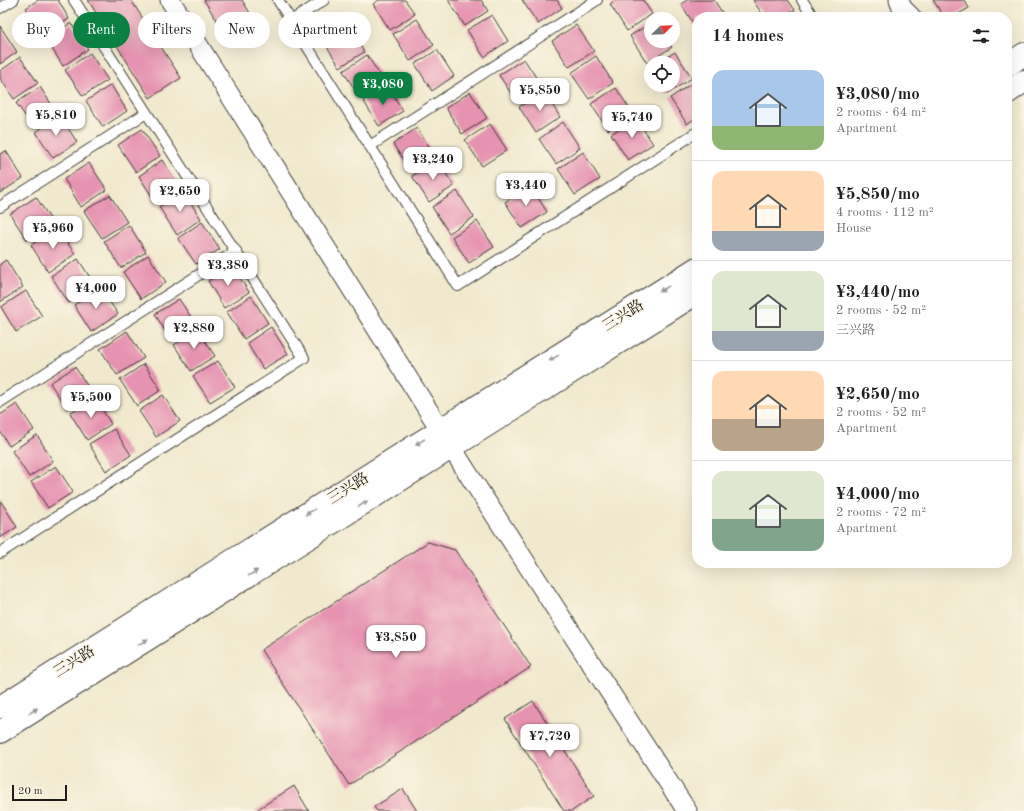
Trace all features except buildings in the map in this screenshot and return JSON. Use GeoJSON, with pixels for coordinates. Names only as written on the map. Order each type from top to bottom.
{"type":"FeatureCollection","features":[{"type":"Feature","properties":{"kind":"street"},"geometry":{"type":"LineString","coordinates":[[170,0],[452,448],[687,811]]}},
{"type":"Feature","properties":{"kind":"street"},"geometry":{"type":"LineString","coordinates":[[898,0],[906,12]]}},
{"type":"Feature","properties":{"kind":"street"},"geometry":{"type":"LineString","coordinates":[[1012,62],[1024,54]]}},
{"type":"Feature","properties":{"kind":"street"},"geometry":{"type":"LineString","coordinates":[[1012,89],[1024,81]]}},
{"type":"Feature","properties":{"kind":"street","name":"三兴路"},"geometry":{"type":"LineString","coordinates":[[0,708],[692,271]]}},
{"type":"Feature","properties":{"kind":"street","name":"三兴路"},"geometry":{"type":"LineString","coordinates":[[0,732],[692,296]]}},
{"type":"Feature","properties":{"kind":"lane"},"geometry":{"type":"LineString","coordinates":[[0,8],[13,0]]}},
{"type":"Feature","properties":{"kind":"lane"},"geometry":{"type":"LineString","coordinates":[[0,553],[304,358],[74,0]]}},
{"type":"Feature","properties":{"kind":"lane"},"geometry":{"type":"LineString","coordinates":[[278,0],[285,12]]}},
{"type":"Feature","properties":{"kind":"lane"},"geometry":{"type":"LineString","coordinates":[[305,12],[324,0]]}},
{"type":"Feature","properties":{"kind":"lane"},"geometry":{"type":"LineString","coordinates":[[370,146],[598,0]]}},
{"type":"Feature","properties":{"kind":"lane"},"geometry":{"type":"LineString","coordinates":[[802,0],[810,12]]}},
{"type":"Feature","properties":{"kind":"lane"},"geometry":{"type":"LineString","coordinates":[[308,48],[458,286],[692,135]]}},
{"type":"Feature","properties":{"kind":"lane"},"geometry":{"type":"LineString","coordinates":[[0,206],[146,113]]}},
{"type":"Feature","properties":{"kind":"lane"},"geometry":{"type":"LineString","coordinates":[[0,402],[236,251]]}}]}
